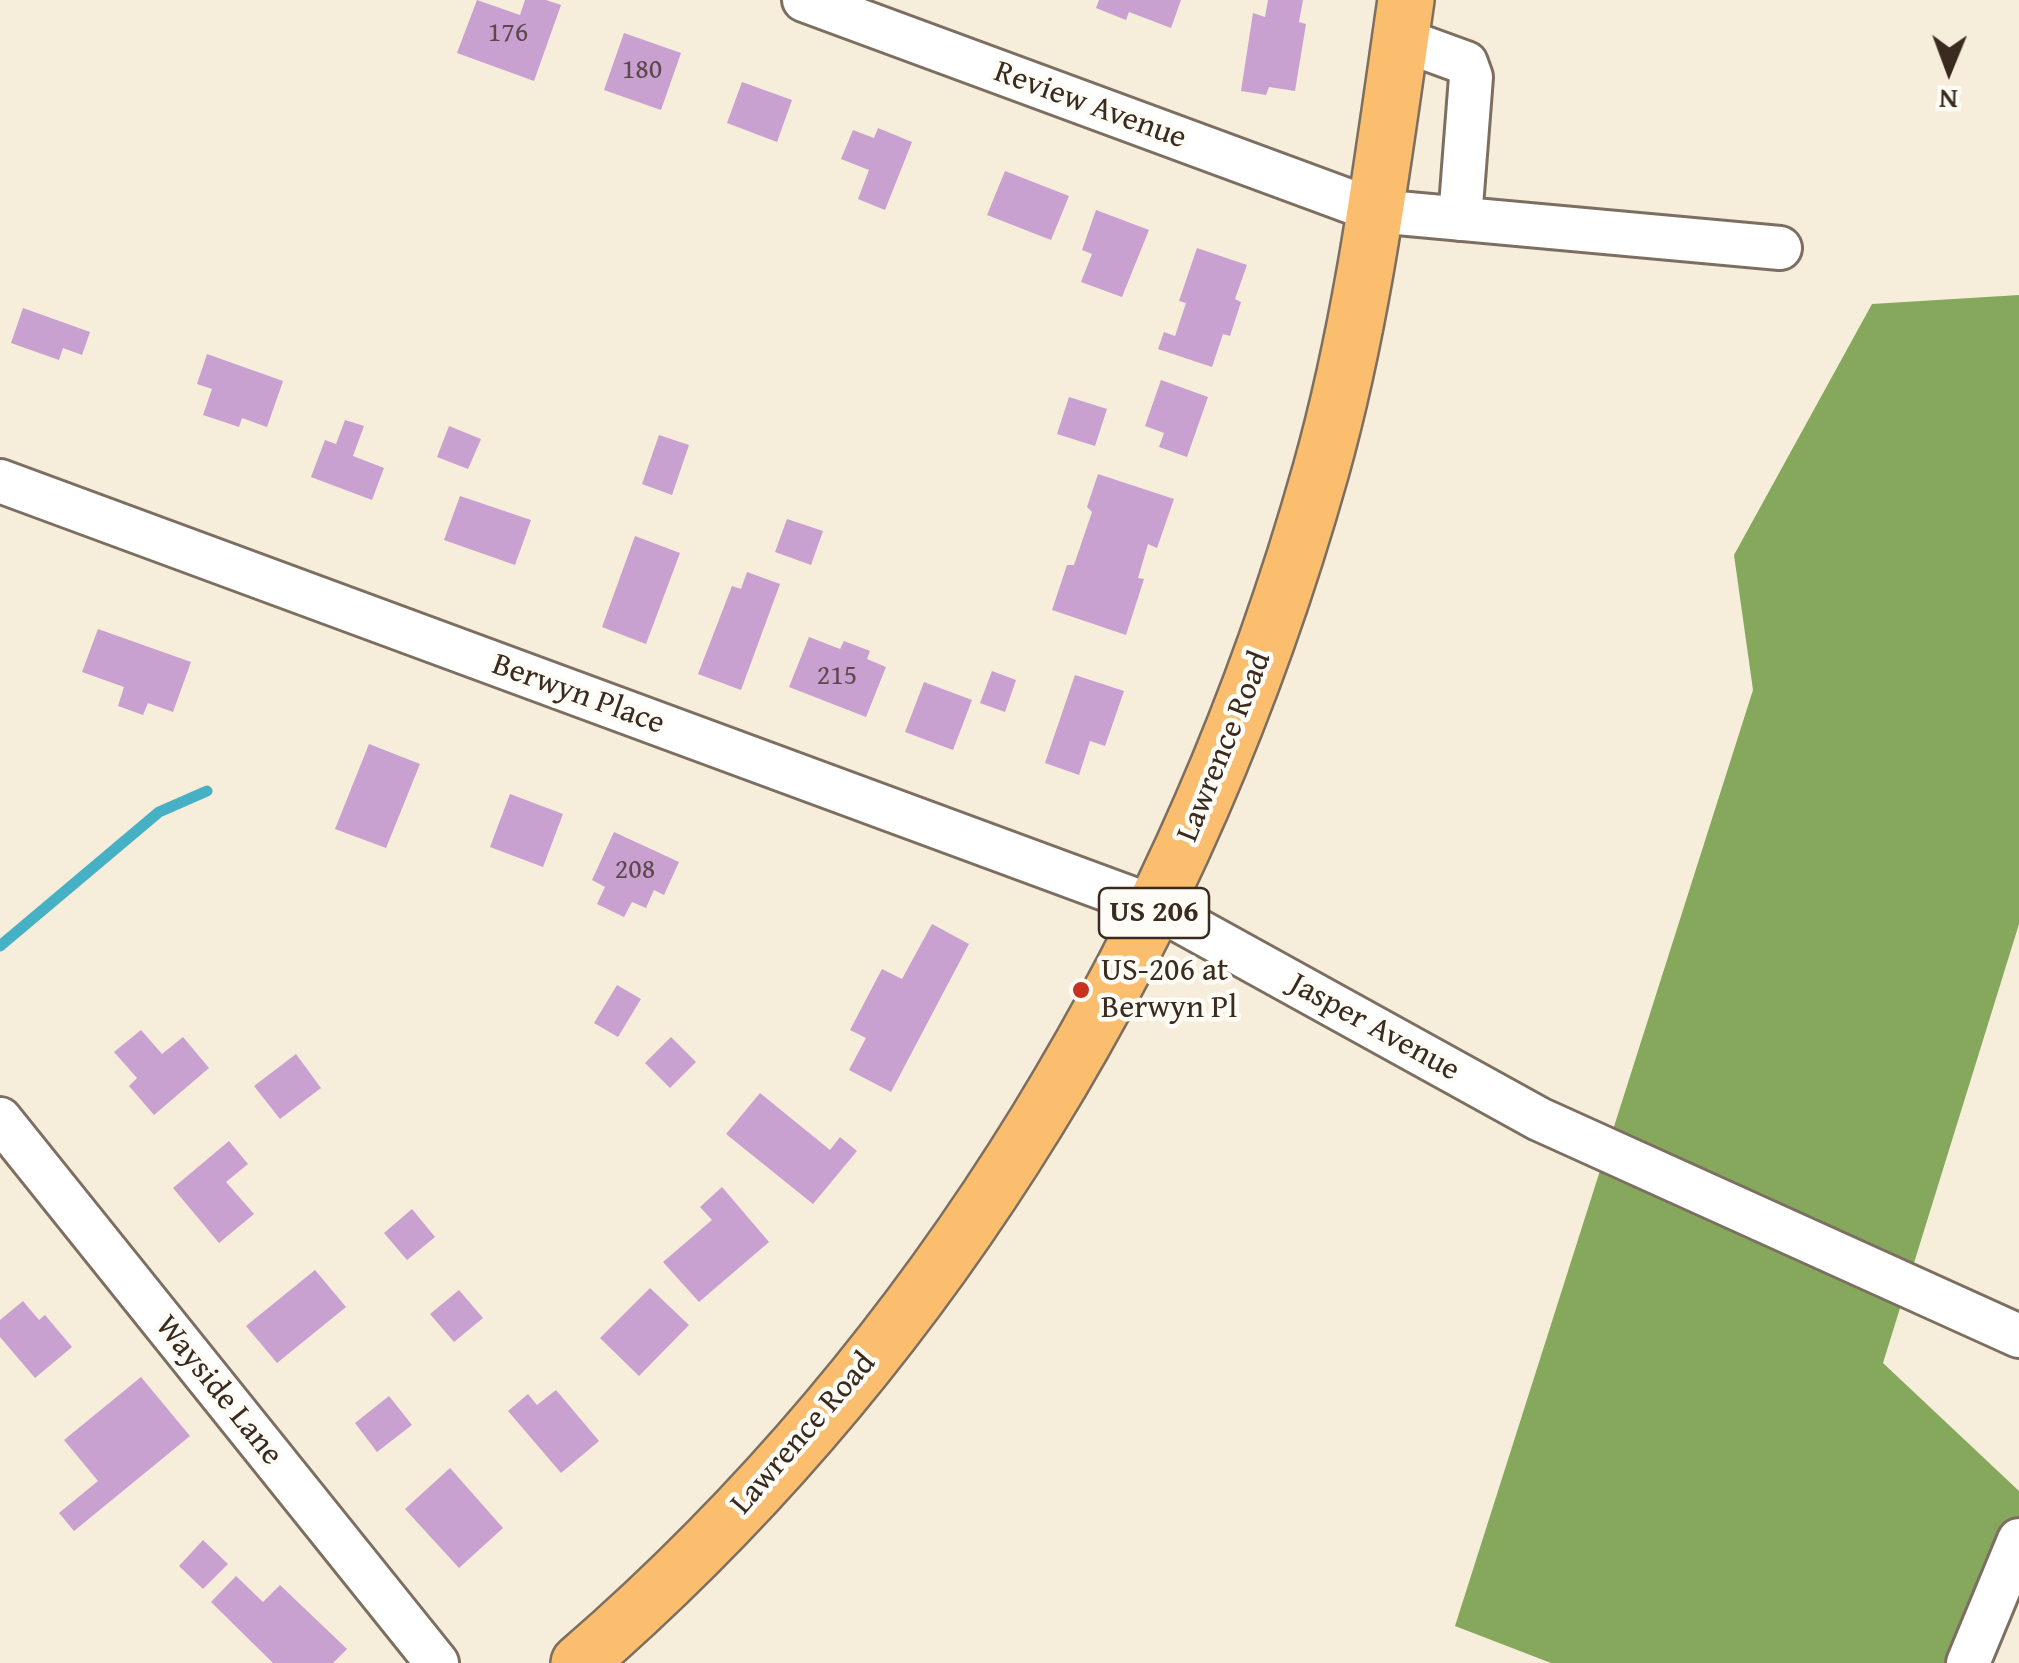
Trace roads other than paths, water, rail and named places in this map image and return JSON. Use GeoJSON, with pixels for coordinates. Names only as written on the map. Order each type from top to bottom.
{"type":"FeatureCollection","features":[{"type":"Feature","properties":{"kind":"main road","name":"Lawrence Road"},"geometry":{"type":"LineString","coordinates":[[579,1663],[630,1618],[750,1498],[862,1370],[912,1305],[1034,1128],[1100,1018],[1157,908],[1227,750],[1272,630],[1322,468],[1352,344],[1376,211],[1403,20]]}},
{"type":"Feature","properties":{"kind":"street","name":"Review Avenue"},"geometry":{"type":"LineString","coordinates":[[804,0],[1376,211],[1780,248]]}},
{"type":"Feature","properties":{"kind":"street"},"geometry":{"type":"LineString","coordinates":[[1403,20],[1466,63],[1471,77],[1460,218]]}},
{"type":"Feature","properties":{"kind":"street","name":"Berwyn Place"},"geometry":{"type":"LineString","coordinates":[[0,481],[1157,908]]}},
{"type":"Feature","properties":{"kind":"street","name":"Jasper Avenue"},"geometry":{"type":"LineString","coordinates":[[1157,908],[1539,1119],[2019,1336]]}},
{"type":"Feature","properties":{"kind":"street","name":"Wayside Lane"},"geometry":{"type":"LineString","coordinates":[[0,1120],[437,1663]]}},
{"type":"Feature","properties":{"kind":"street"},"geometry":{"type":"LineString","coordinates":[[1968,1663],[2019,1540]]}},
{"type":"Feature","properties":{"kind":"waterway"},"geometry":{"type":"LineString","coordinates":[[0,946],[159,812],[207,791]]}},
{"type":"Feature","properties":{"kind":"place","name":"US-206 at Berwyn Pl"},"geometry":{"type":"Point","coordinates":[1081,990]}}]}
